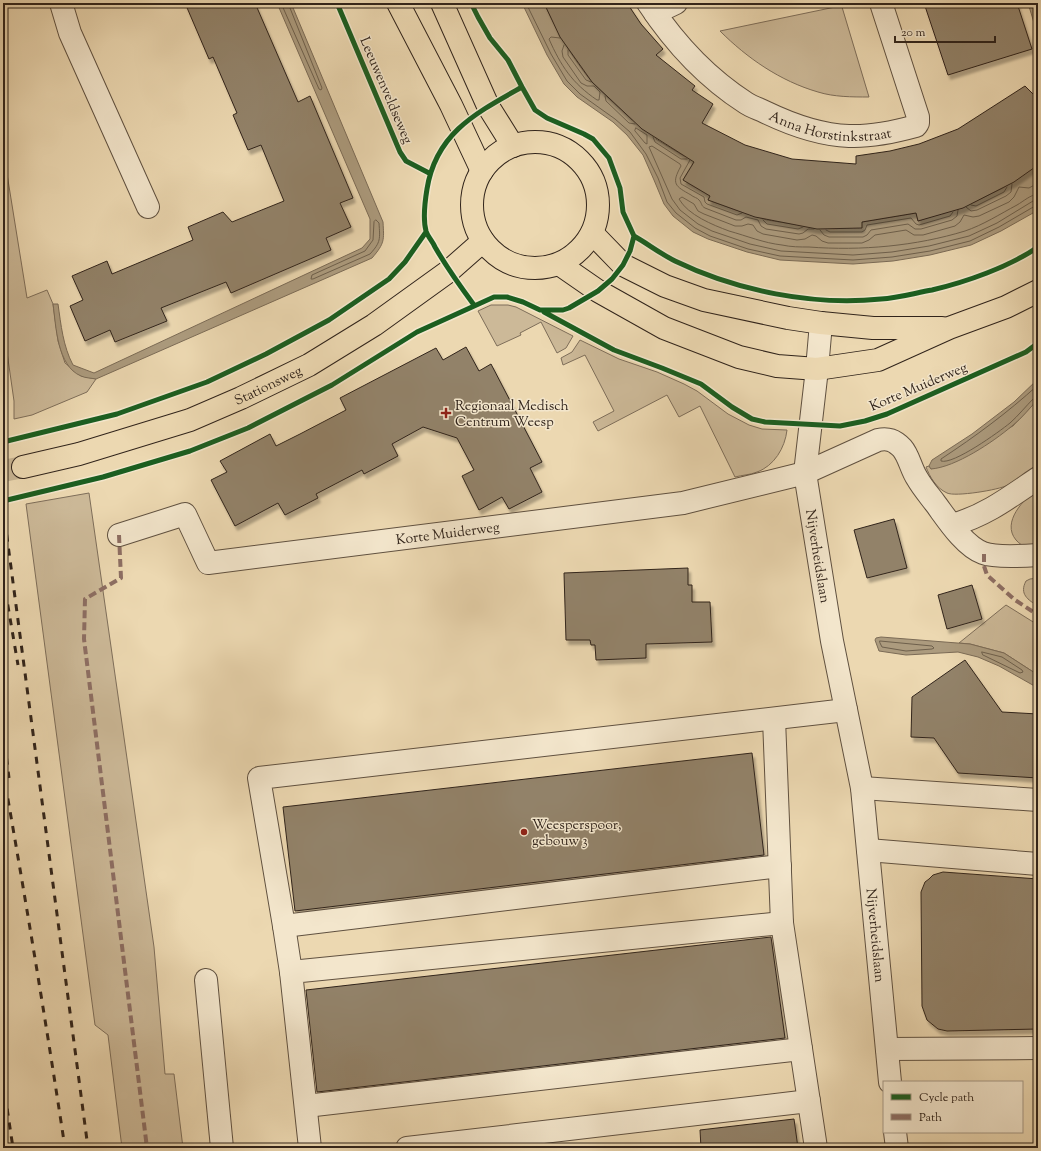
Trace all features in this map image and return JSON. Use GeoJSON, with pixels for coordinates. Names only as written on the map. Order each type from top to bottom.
{"type":"FeatureCollection","features":[{"type":"Feature","properties":{"kind":"main road"},"geometry":{"type":"LineString","coordinates":[[398,3],[451,105],[482,171]]}},
{"type":"Feature","properties":{"kind":"main road"},"geometry":{"type":"LineString","coordinates":[[442,3],[488,106],[513,146]]}},
{"type":"Feature","properties":{"kind":"main road"},"geometry":{"type":"LineString","coordinates":[[532,142],[550,144],[568,151],[582,163],[592,178],[598,196],[598,215],[592,233],[578,252],[559,264],[538,268],[517,266],[498,256],[483,241],[473,218],[473,194],[482,171],[496,156],[513,146],[532,142]]}},
{"type":"Feature","properties":{"kind":"main road"},"geometry":{"type":"LineString","coordinates":[[592,233],[623,264],[665,286],[704,300],[788,318],[820,323],[873,328],[950,328]]}},
{"type":"Feature","properties":{"kind":"main road","name":"Stationsweg"},"geometry":{"type":"LineString","coordinates":[[23,467],[79,454],[190,420],[241,398],[309,365],[374,325],[449,271],[483,241]]}},
{"type":"Feature","properties":{"kind":"main road"},"geometry":{"type":"LineString","coordinates":[[559,264],[598,291],[664,328],[739,357],[778,366],[817,369],[878,360],[950,328],[1006,307],[1038,291]]}},
{"type":"Feature","properties":{"kind":"street"},"geometry":{"type":"LineString","coordinates":[[61,3],[70,33],[148,208]]}},
{"type":"Feature","properties":{"kind":"street","name":"Anna Horstinkstraat"},"geometry":{"type":"LineString","coordinates":[[676,3],[652,8],[681,46],[700,66],[722,85],[746,103],[800,127],[831,134],[850,136],[875,135],[909,128],[916,126],[918,123],[918,117],[881,3]]}},
{"type":"Feature","properties":{"kind":"street","name":"Nijverheidslaan"},"geometry":{"type":"LineString","coordinates":[[820,323],[817,369],[805,473],[832,642],[862,788],[890,1081]]}},
{"type":"Feature","properties":{"kind":"street","name":"Korte Muiderweg"},"geometry":{"type":"LineString","coordinates":[[119,535],[185,514],[208,562],[488,528],[683,503],[805,473],[878,440],[887,438],[902,449],[916,478],[952,525]]}},
{"type":"Feature","properties":{"kind":"street"},"geometry":{"type":"LineString","coordinates":[[1038,478],[985,513],[964,522],[952,525],[964,540],[984,554],[1012,556],[1038,555]]}},
{"type":"Feature","properties":{"kind":"street"},"geometry":{"type":"LineString","coordinates":[[310,1148],[291,972],[259,778],[846,710]]}},
{"type":"Feature","properties":{"kind":"street"},"geometry":{"type":"LineString","coordinates":[[774,719],[782,923],[816,1148]]}},
{"type":"Feature","properties":{"kind":"street"},"geometry":{"type":"LineString","coordinates":[[862,788],[1038,800]]}},
{"type":"Feature","properties":{"kind":"street"},"geometry":{"type":"LineString","coordinates":[[868,850],[1038,864]]}},
{"type":"Feature","properties":{"kind":"street"},"geometry":{"type":"LineString","coordinates":[[284,926],[780,866]]}},
{"type":"Feature","properties":{"kind":"street"},"geometry":{"type":"LineString","coordinates":[[291,972],[782,923]]}},
{"type":"Feature","properties":{"kind":"street"},"geometry":{"type":"LineString","coordinates":[[206,980],[222,1148]]}},
{"type":"Feature","properties":{"kind":"street"},"geometry":{"type":"LineString","coordinates":[[887,1049],[1038,1048]]}},
{"type":"Feature","properties":{"kind":"street"},"geometry":{"type":"LineString","coordinates":[[306,1106],[801,1049]]}},
{"type":"Feature","properties":{"kind":"street"},"geometry":{"type":"LineString","coordinates":[[407,1148],[809,1101]]}},
{"type":"Feature","properties":{"kind":"street"},"geometry":{"type":"LineString","coordinates":[[895,1133],[897,1148]]}},
{"type":"Feature","properties":{"kind":"shaded area"},"geometry":{"type":"Polygon","coordinates":[[[840,6],[842,7],[869,97],[830,95],[790,82],[765,68],[730,41],[720,31],[840,6]]]}},
{"type":"Feature","properties":{"kind":"shaded area"},"geometry":{"type":"Polygon","coordinates":[[[3,149],[27,298],[47,290],[53,304],[58,341],[65,363],[81,376],[96,379],[87,392],[32,415],[14,419],[14,401],[3,324],[3,149]]]}},
{"type":"Feature","properties":{"kind":"shaded area"},"geometry":{"type":"Polygon","coordinates":[[[491,305],[508,305],[516,307],[573,336],[566,348],[557,353],[541,322],[520,333],[521,335],[497,346],[478,311],[491,305]]]}},
{"type":"Feature","properties":{"kind":"shaded area"},"geometry":{"type":"Polygon","coordinates":[[[580,340],[619,359],[657,372],[684,384],[697,391],[728,414],[749,425],[762,429],[787,430],[784,443],[778,456],[769,465],[757,472],[735,477],[700,406],[679,417],[667,395],[598,431],[593,422],[614,411],[585,355],[563,365],[561,358],[572,352],[580,340]]]}},
{"type":"Feature","properties":{"kind":"shaded area"},"geometry":{"type":"Polygon","coordinates":[[[1038,399],[1038,464],[1008,485],[996,489],[967,494],[952,494],[943,491],[937,485],[926,467],[929,466],[931,469],[1013,426],[1038,399]]]}},
{"type":"Feature","properties":{"kind":"shaded area"},"geometry":{"type":"Polygon","coordinates":[[[1038,488],[1038,548],[1032,548],[1023,546],[1016,540],[1012,533],[1011,526],[1016,511],[1038,488]]]}},
{"type":"Feature","properties":{"kind":"shaded area"},"geometry":{"type":"Polygon","coordinates":[[[89,493],[154,947],[165,1074],[174,1074],[183,1148],[122,1148],[108,1035],[95,1025],[26,504],[89,493]]]}},
{"type":"Feature","properties":{"kind":"shaded area"},"geometry":{"type":"Polygon","coordinates":[[[1038,578],[1038,606],[1028,599],[1024,593],[1024,586],[1026,581],[1038,578]]]}},
{"type":"Feature","properties":{"kind":"shaded area"},"geometry":{"type":"Polygon","coordinates":[[[1006,605],[1038,625],[1038,675],[1004,653],[970,644],[959,643],[1006,605]]]}},
{"type":"Feature","properties":{"kind":"water"},"geometry":{"type":"Polygon","coordinates":[[[277,3],[291,3],[383,222],[383,241],[379,249],[372,258],[96,379],[81,376],[73,371],[62,355],[57,334],[53,304],[58,304],[61,328],[73,365],[94,373],[362,248],[370,239],[370,219],[277,3]]]}},
{"type":"Feature","properties":{"kind":"water"},"geometry":{"type":"Polygon","coordinates":[[[522,3],[544,3],[558,32],[569,50],[581,68],[598,88],[632,120],[636,116],[660,133],[656,139],[684,156],[696,158],[683,180],[710,196],[708,200],[767,220],[799,225],[862,222],[916,213],[918,221],[974,202],[1003,188],[1038,165],[1038,208],[1033,213],[1001,231],[971,245],[930,255],[893,261],[853,264],[780,260],[747,252],[708,239],[693,232],[673,216],[664,204],[643,155],[627,135],[613,122],[577,97],[564,84],[547,55],[522,3]]]}},
{"type":"Feature","properties":{"kind":"water"},"geometry":{"type":"Polygon","coordinates":[[[1028,3],[1038,3],[1038,36],[1028,3]]]}},
{"type":"Feature","properties":{"kind":"water"},"geometry":{"type":"Polygon","coordinates":[[[1038,379],[1038,399],[1012,426],[985,446],[963,459],[952,464],[931,469],[929,466],[932,460],[972,434],[1014,402],[1038,379]]]}},
{"type":"Feature","properties":{"kind":"water"},"geometry":{"type":"Polygon","coordinates":[[[881,637],[970,644],[1004,653],[1038,675],[1038,688],[999,666],[978,657],[958,652],[906,655],[879,651],[875,640],[876,638],[881,637]]]}},
{"type":"Feature","properties":{"kind":"building"},"geometry":{"type":"Polygon","coordinates":[[[185,3],[255,3],[298,102],[310,96],[353,198],[340,203],[351,227],[326,238],[331,250],[231,293],[226,282],[161,308],[167,321],[115,342],[110,330],[85,341],[70,306],[83,300],[72,276],[107,261],[112,274],[193,240],[188,227],[223,212],[232,222],[284,201],[261,145],[248,150],[233,115],[237,113],[213,57],[209,59],[185,3]]]}},
{"type":"Feature","properties":{"kind":"building"},"geometry":{"type":"Polygon","coordinates":[[[544,3],[627,3],[641,24],[663,49],[656,55],[695,86],[692,90],[713,104],[702,123],[745,145],[792,159],[856,164],[856,156],[890,151],[919,144],[958,129],[1025,86],[1038,99],[1038,165],[1014,182],[963,208],[918,221],[916,213],[862,222],[862,228],[817,229],[755,217],[708,200],[710,196],[683,180],[694,162],[642,129],[592,82],[560,37],[544,3]]]}},
{"type":"Feature","properties":{"kind":"building"},"geometry":{"type":"Polygon","coordinates":[[[924,3],[1017,3],[1032,49],[948,75],[924,3]]]}},
{"type":"Feature","properties":{"kind":"building"},"geometry":{"type":"Polygon","coordinates":[[[466,347],[479,371],[491,364],[542,462],[530,468],[542,492],[509,509],[502,497],[479,510],[462,476],[474,470],[457,438],[423,427],[392,444],[398,456],[364,474],[362,470],[316,494],[318,498],[285,515],[278,503],[235,526],[211,480],[227,472],[220,461],[270,434],[276,446],[346,410],[340,398],[436,348],[443,360],[466,347]]]}},
{"type":"Feature","properties":{"kind":"building"},"geometry":{"type":"Polygon","coordinates":[[[894,519],[907,568],[867,578],[854,530],[894,519]]]}},
{"type":"Feature","properties":{"kind":"building"},"geometry":{"type":"Polygon","coordinates":[[[688,568],[688,585],[692,585],[692,602],[710,602],[712,642],[646,644],[646,658],[596,660],[595,645],[591,645],[590,640],[566,640],[564,573],[688,568]]]}},
{"type":"Feature","properties":{"kind":"building"},"geometry":{"type":"Polygon","coordinates":[[[972,585],[982,619],[947,629],[938,595],[972,585]]]}},
{"type":"Feature","properties":{"kind":"building"},"geometry":{"type":"Polygon","coordinates":[[[965,660],[1002,712],[1038,714],[1038,778],[958,773],[934,738],[911,737],[912,697],[965,660]]]}},
{"type":"Feature","properties":{"kind":"building","name":"Weesperspoor, gebouw 3"},"geometry":{"type":"Polygon","coordinates":[[[752,753],[764,855],[295,911],[283,807],[752,753]]]}},
{"type":"Feature","properties":{"kind":"building"},"geometry":{"type":"Polygon","coordinates":[[[943,872],[1038,879],[1038,1029],[947,1031],[938,1029],[927,1020],[922,1006],[921,892],[925,882],[933,875],[943,872]]]}},
{"type":"Feature","properties":{"kind":"building"},"geometry":{"type":"Polygon","coordinates":[[[771,937],[785,1038],[317,1092],[306,990],[771,937]]]}},
{"type":"Feature","properties":{"kind":"building"},"geometry":{"type":"Polygon","coordinates":[[[794,1119],[798,1148],[701,1148],[700,1130],[794,1119]]]}},
{"type":"Feature","properties":{"kind":"tunnel"},"geometry":{"type":"LineString","coordinates":[[3,471],[23,467]]}},
{"type":"Feature","properties":{"kind":"railway"},"geometry":{"type":"LineString","coordinates":[[3,507],[88,1148]]}},
{"type":"Feature","properties":{"kind":"railway"},"geometry":{"type":"LineString","coordinates":[[3,577],[18,665]]}},
{"type":"Feature","properties":{"kind":"railway"},"geometry":{"type":"LineString","coordinates":[[3,730],[9,778]]}},
{"type":"Feature","properties":{"kind":"railway"},"geometry":{"type":"LineString","coordinates":[[3,771],[65,1148]]}},
{"type":"Feature","properties":{"kind":"railway"},"geometry":{"type":"LineString","coordinates":[[3,1081],[13,1148]]}},
{"type":"Feature","properties":{"kind":"marked path"},"geometry":{"type":"LineString","coordinates":[[119,535],[121,578],[85,599],[84,639],[147,1148]]}},
{"type":"Feature","properties":{"kind":"marked path"},"geometry":{"type":"LineString","coordinates":[[984,554],[984,566],[987,575],[1015,600],[1038,615]]}},
{"type":"Feature","properties":{"kind":"cycle path","name":"Leeuwenveldseweg"},"geometry":{"type":"LineString","coordinates":[[337,3],[400,152],[406,161],[429,173]]}},
{"type":"Feature","properties":{"kind":"cycle path"},"geometry":{"type":"LineString","coordinates":[[3,501],[103,477],[190,451],[248,428],[332,385],[417,332],[494,297],[507,297],[523,302],[540,310],[563,310],[598,291],[612,279],[623,265],[630,251],[634,236],[623,212],[620,188],[609,158],[593,139],[547,118],[535,110],[508,60],[490,38],[471,3]]}},
{"type":"Feature","properties":{"kind":"cycle path"},"geometry":{"type":"LineString","coordinates":[[474,305],[449,270],[427,233],[424,216],[427,189],[432,170],[439,153],[449,139],[474,116],[522,87]]}},
{"type":"Feature","properties":{"kind":"cycle path"},"geometry":{"type":"LineString","coordinates":[[3,442],[117,414],[207,382],[266,354],[329,320],[389,279],[405,262],[426,232]]}},
{"type":"Feature","properties":{"kind":"cycle path"},"geometry":{"type":"LineString","coordinates":[[634,236],[675,261],[724,281],[776,294],[802,298],[855,301],[887,298],[945,287],[1001,267],[1038,247]]}},
{"type":"Feature","properties":{"kind":"cycle path"},"geometry":{"type":"LineString","coordinates":[[544,312],[614,350],[701,384],[732,407],[752,419],[765,422],[840,426],[865,421],[887,414],[1026,352],[1038,343]]}},
{"type":"Feature","properties":{"kind":"place","name":"Regionaal Medisch Centrum Weesp"},"geometry":{"type":"Point","coordinates":[446,413]}},
{"type":"Feature","properties":{"kind":"place","name":"Weesperspoor, gebouw 3"},"geometry":{"type":"Point","coordinates":[524,832]}}]}
